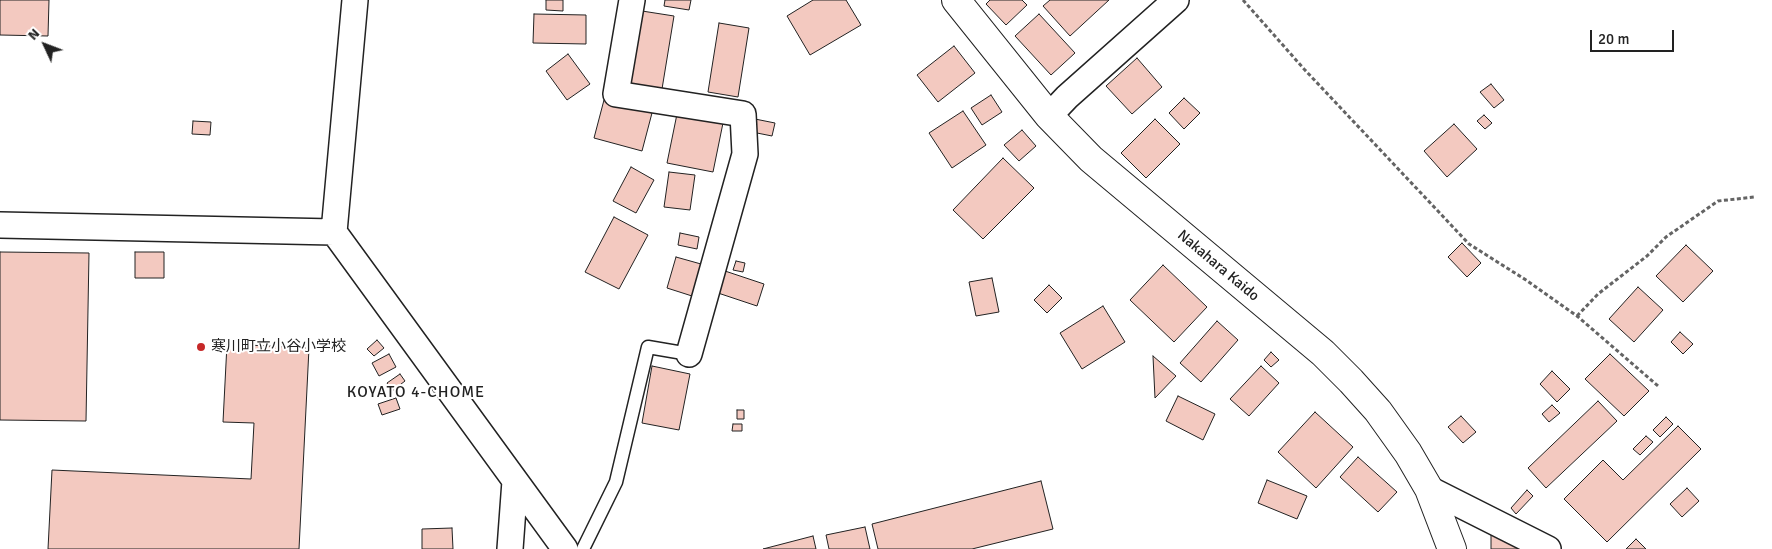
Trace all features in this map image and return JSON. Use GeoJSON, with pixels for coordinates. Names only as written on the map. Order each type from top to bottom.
{"type":"FeatureCollection","features":[{"type":"Feature","properties":{"kind":"main road","name":"Nakahara Kaido"},"geometry":{"type":"LineString","coordinates":[[956,0],[1049,116],[1091,159],[1322,353],[1378,411],[1408,453],[1429,490],[1452,549]]}},
{"type":"Feature","properties":{"kind":"street"},"geometry":{"type":"LineString","coordinates":[[355,0],[334,232],[565,549]]}},
{"type":"Feature","properties":{"kind":"street"},"geometry":{"type":"LineString","coordinates":[[632,0],[616,94],[743,114],[745,154],[689,354]]}},
{"type":"Feature","properties":{"kind":"street"},"geometry":{"type":"LineString","coordinates":[[1049,116],[1067,97],[1176,0]]}},
{"type":"Feature","properties":{"kind":"street"},"geometry":{"type":"LineString","coordinates":[[0,224],[334,232]]}},
{"type":"Feature","properties":{"kind":"street"},"geometry":{"type":"LineString","coordinates":[[510,549],[515,481]]}},
{"type":"Feature","properties":{"kind":"street"},"geometry":{"type":"LineString","coordinates":[[1429,490],[1548,549]]}},
{"type":"Feature","properties":{"kind":"lane"},"geometry":{"type":"LineString","coordinates":[[582,549],[616,482],[648,347],[689,354]]}},
{"type":"Feature","properties":{"kind":"path"},"geometry":{"type":"LineString","coordinates":[[1243,0],[1304,69],[1469,244],[1526,280],[1577,316],[1658,386]]}},
{"type":"Feature","properties":{"kind":"path"},"geometry":{"type":"LineString","coordinates":[[1577,316],[1598,294],[1648,256],[1666,237],[1718,201],[1754,197]]}},
{"type":"Feature","properties":{"kind":"building"},"geometry":{"type":"Polygon","coordinates":[[[0,0],[49,0],[48,36],[0,35],[0,0]]]}},
{"type":"Feature","properties":{"kind":"building"},"geometry":{"type":"Polygon","coordinates":[[[546,0],[563,0],[563,11],[546,10],[546,0]]]}},
{"type":"Feature","properties":{"kind":"building"},"geometry":{"type":"Polygon","coordinates":[[[665,0],[691,0],[689,10],[664,6],[665,0]]]}},
{"type":"Feature","properties":{"kind":"building"},"geometry":{"type":"Polygon","coordinates":[[[813,0],[846,0],[861,25],[810,55],[787,16],[813,0]]]}},
{"type":"Feature","properties":{"kind":"building"},"geometry":{"type":"Polygon","coordinates":[[[990,0],[1022,0],[1027,5],[1006,25],[986,4],[990,0]]]}},
{"type":"Feature","properties":{"kind":"building"},"geometry":{"type":"Polygon","coordinates":[[[1050,0],[1109,0],[1070,36],[1043,6],[1050,0]]]}},
{"type":"Feature","properties":{"kind":"building"},"geometry":{"type":"Polygon","coordinates":[[[642,11],[674,16],[662,89],[630,84],[642,11]]]}},
{"type":"Feature","properties":{"kind":"building"},"geometry":{"type":"Polygon","coordinates":[[[534,14],[586,15],[586,44],[533,43],[534,14]]]}},
{"type":"Feature","properties":{"kind":"building"},"geometry":{"type":"Polygon","coordinates":[[[1039,14],[1075,53],[1051,75],[1015,36],[1039,14]]]}},
{"type":"Feature","properties":{"kind":"building"},"geometry":{"type":"Polygon","coordinates":[[[719,23],[749,28],[738,97],[708,92],[719,23]]]}},
{"type":"Feature","properties":{"kind":"building"},"geometry":{"type":"Polygon","coordinates":[[[954,46],[975,73],[938,102],[917,75],[954,46]]]}},
{"type":"Feature","properties":{"kind":"building"},"geometry":{"type":"Polygon","coordinates":[[[568,54],[590,84],[567,100],[546,71],[568,54]]]}},
{"type":"Feature","properties":{"kind":"building"},"geometry":{"type":"Polygon","coordinates":[[[1137,58],[1162,87],[1132,114],[1106,86],[1137,58]]]}},
{"type":"Feature","properties":{"kind":"building"},"geometry":{"type":"Polygon","coordinates":[[[1491,84],[1504,100],[1494,108],[1480,92],[1491,84]]]}},
{"type":"Feature","properties":{"kind":"building"},"geometry":{"type":"Polygon","coordinates":[[[991,95],[1002,112],[982,125],[971,108],[991,95]]]}},
{"type":"Feature","properties":{"kind":"building"},"geometry":{"type":"Polygon","coordinates":[[[1184,98],[1200,113],[1184,129],[1169,113],[1184,98]]]}},
{"type":"Feature","properties":{"kind":"building"},"geometry":{"type":"Polygon","coordinates":[[[604,100],[652,113],[642,151],[594,138],[604,100]]]}},
{"type":"Feature","properties":{"kind":"building"},"geometry":{"type":"Polygon","coordinates":[[[963,111],[986,145],[952,168],[929,133],[963,111]]]}},
{"type":"Feature","properties":{"kind":"building"},"geometry":{"type":"Polygon","coordinates":[[[677,114],[723,123],[713,172],[667,163],[677,114]]]}},
{"type":"Feature","properties":{"kind":"building"},"geometry":{"type":"Polygon","coordinates":[[[1484,115],[1492,123],[1485,129],[1477,121],[1484,115]]]}},
{"type":"Feature","properties":{"kind":"building"},"geometry":{"type":"Polygon","coordinates":[[[755,119],[775,123],[772,136],[752,132],[755,119]]]}},
{"type":"Feature","properties":{"kind":"building"},"geometry":{"type":"Polygon","coordinates":[[[1155,119],[1180,144],[1146,178],[1121,153],[1155,119]]]}},
{"type":"Feature","properties":{"kind":"building"},"geometry":{"type":"Polygon","coordinates":[[[193,121],[211,122],[210,135],[192,134],[193,121]]]}},
{"type":"Feature","properties":{"kind":"building"},"geometry":{"type":"Polygon","coordinates":[[[1454,124],[1477,149],[1447,177],[1424,151],[1454,124]]]}},
{"type":"Feature","properties":{"kind":"building"},"geometry":{"type":"Polygon","coordinates":[[[1022,130],[1036,146],[1019,161],[1004,145],[1022,130]]]}},
{"type":"Feature","properties":{"kind":"building"},"geometry":{"type":"Polygon","coordinates":[[[1003,158],[1034,188],[983,239],[953,210],[1003,158]]]}},
{"type":"Feature","properties":{"kind":"building"},"geometry":{"type":"Polygon","coordinates":[[[631,167],[654,180],[636,213],[613,201],[631,167]]]}},
{"type":"Feature","properties":{"kind":"building"},"geometry":{"type":"Polygon","coordinates":[[[669,172],[695,175],[690,210],[664,207],[669,172]]]}},
{"type":"Feature","properties":{"kind":"building"},"geometry":{"type":"Polygon","coordinates":[[[614,217],[648,235],[619,289],[585,272],[614,217]]]}},
{"type":"Feature","properties":{"kind":"building"},"geometry":{"type":"Polygon","coordinates":[[[680,233],[699,237],[697,249],[678,245],[680,233]]]}},
{"type":"Feature","properties":{"kind":"building"},"geometry":{"type":"Polygon","coordinates":[[[1462,243],[1481,263],[1467,277],[1448,257],[1462,243]]]}},
{"type":"Feature","properties":{"kind":"building"},"geometry":{"type":"Polygon","coordinates":[[[1686,245],[1713,271],[1683,302],[1656,276],[1686,245]]]}},
{"type":"Feature","properties":{"kind":"building"},"geometry":{"type":"Polygon","coordinates":[[[0,252],[89,253],[86,421],[0,420],[0,252]]]}},
{"type":"Feature","properties":{"kind":"building"},"geometry":{"type":"Polygon","coordinates":[[[135,252],[164,252],[164,278],[135,278],[135,252]]]}},
{"type":"Feature","properties":{"kind":"building"},"geometry":{"type":"Polygon","coordinates":[[[676,257],[701,264],[692,296],[667,288],[676,257]]]}},
{"type":"Feature","properties":{"kind":"building"},"geometry":{"type":"Polygon","coordinates":[[[736,261],[745,263],[743,272],[733,270],[736,261]]]}},
{"type":"Feature","properties":{"kind":"building"},"geometry":{"type":"Polygon","coordinates":[[[1163,265],[1207,307],[1174,342],[1130,300],[1163,265]]]}},
{"type":"Feature","properties":{"kind":"building"},"geometry":{"type":"Polygon","coordinates":[[[725,271],[764,284],[757,306],[718,293],[725,271]]]}},
{"type":"Feature","properties":{"kind":"building"},"geometry":{"type":"Polygon","coordinates":[[[992,278],[999,312],[976,316],[969,282],[992,278]]]}},
{"type":"Feature","properties":{"kind":"building"},"geometry":{"type":"Polygon","coordinates":[[[1049,285],[1062,298],[1047,313],[1034,300],[1049,285]]]}},
{"type":"Feature","properties":{"kind":"building"},"geometry":{"type":"Polygon","coordinates":[[[1638,287],[1663,310],[1634,342],[1609,319],[1638,287]]]}},
{"type":"Feature","properties":{"kind":"building"},"geometry":{"type":"Polygon","coordinates":[[[1103,306],[1125,342],[1082,369],[1060,333],[1103,306]]]}},
{"type":"Feature","properties":{"kind":"building"},"geometry":{"type":"Polygon","coordinates":[[[1217,321],[1238,340],[1201,382],[1180,363],[1217,321]]]}},
{"type":"Feature","properties":{"kind":"building"},"geometry":{"type":"Polygon","coordinates":[[[1680,332],[1693,344],[1683,354],[1671,342],[1680,332]]]}},
{"type":"Feature","properties":{"kind":"building"},"geometry":{"type":"Polygon","coordinates":[[[377,340],[384,348],[374,356],[367,349],[377,340]]]}},
{"type":"Feature","properties":{"kind":"building"},"geometry":{"type":"Polygon","coordinates":[[[227,344],[309,348],[299,549],[48,549],[52,470],[251,479],[254,423],[223,422],[227,344]]]}},
{"type":"Feature","properties":{"kind":"building"},"geometry":{"type":"Polygon","coordinates":[[[1271,352],[1279,360],[1271,367],[1264,360],[1271,352]]]}},
{"type":"Feature","properties":{"kind":"building"},"geometry":{"type":"Polygon","coordinates":[[[389,354],[396,367],[379,376],[372,363],[389,354]]]}},
{"type":"Feature","properties":{"kind":"building"},"geometry":{"type":"Polygon","coordinates":[[[1610,354],[1649,391],[1624,416],[1585,379],[1610,354]]]}},
{"type":"Feature","properties":{"kind":"building"},"geometry":{"type":"Polygon","coordinates":[[[1153,356],[1176,376],[1155,398],[1153,356]]]}},
{"type":"Feature","properties":{"kind":"building"},"geometry":{"type":"Polygon","coordinates":[[[652,366],[690,374],[679,430],[642,423],[652,366]]]}},
{"type":"Feature","properties":{"kind":"building"},"geometry":{"type":"Polygon","coordinates":[[[1261,366],[1279,383],[1249,416],[1230,399],[1261,366]]]}},
{"type":"Feature","properties":{"kind":"building"},"geometry":{"type":"Polygon","coordinates":[[[1552,371],[1570,389],[1557,402],[1540,384],[1552,371]]]}},
{"type":"Feature","properties":{"kind":"building"},"geometry":{"type":"Polygon","coordinates":[[[400,374],[405,381],[392,391],[387,383],[400,374]]]}},
{"type":"Feature","properties":{"kind":"building"},"geometry":{"type":"Polygon","coordinates":[[[1178,396],[1215,414],[1203,440],[1166,421],[1178,396]]]}},
{"type":"Feature","properties":{"kind":"building"},"geometry":{"type":"Polygon","coordinates":[[[396,398],[400,409],[382,415],[378,404],[396,398]]]}},
{"type":"Feature","properties":{"kind":"building"},"geometry":{"type":"Polygon","coordinates":[[[1598,401],[1617,421],[1546,488],[1528,468],[1598,401]]]}},
{"type":"Feature","properties":{"kind":"building"},"geometry":{"type":"Polygon","coordinates":[[[1552,405],[1560,413],[1549,422],[1542,414],[1552,405]]]}},
{"type":"Feature","properties":{"kind":"building"},"geometry":{"type":"Polygon","coordinates":[[[737,410],[744,410],[744,419],[737,419],[737,410]]]}},
{"type":"Feature","properties":{"kind":"building"},"geometry":{"type":"Polygon","coordinates":[[[1315,412],[1353,447],[1316,488],[1278,452],[1315,412]]]}},
{"type":"Feature","properties":{"kind":"building"},"geometry":{"type":"Polygon","coordinates":[[[1461,416],[1476,432],[1463,443],[1448,427],[1461,416]]]}},
{"type":"Feature","properties":{"kind":"building"},"geometry":{"type":"Polygon","coordinates":[[[1666,417],[1673,424],[1660,437],[1653,430],[1666,417]]]}},
{"type":"Feature","properties":{"kind":"building"},"geometry":{"type":"Polygon","coordinates":[[[733,424],[742,424],[742,431],[732,431],[733,424]]]}},
{"type":"Feature","properties":{"kind":"building"},"geometry":{"type":"Polygon","coordinates":[[[1678,426],[1701,449],[1607,542],[1564,499],[1603,460],[1623,480],[1678,426]]]}},
{"type":"Feature","properties":{"kind":"building"},"geometry":{"type":"Polygon","coordinates":[[[1646,436],[1653,442],[1640,455],[1633,449],[1646,436]]]}},
{"type":"Feature","properties":{"kind":"building"},"geometry":{"type":"Polygon","coordinates":[[[1358,457],[1397,492],[1378,512],[1340,477],[1358,457]]]}},
{"type":"Feature","properties":{"kind":"building"},"geometry":{"type":"Polygon","coordinates":[[[1267,480],[1307,496],[1297,519],[1258,503],[1267,480]]]}},
{"type":"Feature","properties":{"kind":"building"},"geometry":{"type":"Polygon","coordinates":[[[1041,481],[1053,529],[972,549],[878,549],[872,524],[1041,481]]]}},
{"type":"Feature","properties":{"kind":"building"},"geometry":{"type":"Polygon","coordinates":[[[1687,488],[1699,501],[1682,517],[1670,504],[1687,488]]]}},
{"type":"Feature","properties":{"kind":"building"},"geometry":{"type":"Polygon","coordinates":[[[1527,490],[1533,496],[1516,514],[1511,508],[1527,490]]]}},
{"type":"Feature","properties":{"kind":"building"},"geometry":{"type":"Polygon","coordinates":[[[1491,526],[1528,549],[1491,549],[1491,526]]]}},
{"type":"Feature","properties":{"kind":"building"},"geometry":{"type":"Polygon","coordinates":[[[865,527],[870,549],[829,549],[826,535],[865,527]]]}},
{"type":"Feature","properties":{"kind":"building"},"geometry":{"type":"Polygon","coordinates":[[[452,528],[453,549],[422,549],[422,529],[452,528]]]}},
{"type":"Feature","properties":{"kind":"building"},"geometry":{"type":"Polygon","coordinates":[[[813,536],[816,549],[763,549],[813,536]]]}},
{"type":"Feature","properties":{"kind":"building"},"geometry":{"type":"Polygon","coordinates":[[[1636,539],[1646,549],[1626,549],[1636,539]]]}},
{"type":"Feature","properties":{"kind":"place","name":"寒川町立小谷小学校"},"geometry":{"type":"Point","coordinates":[201,347]}},
{"type":"Feature","properties":{"kind":"district","name":"KOYATO 4-CHOME"},"geometry":{"type":"Point","coordinates":[416,393]}}]}
